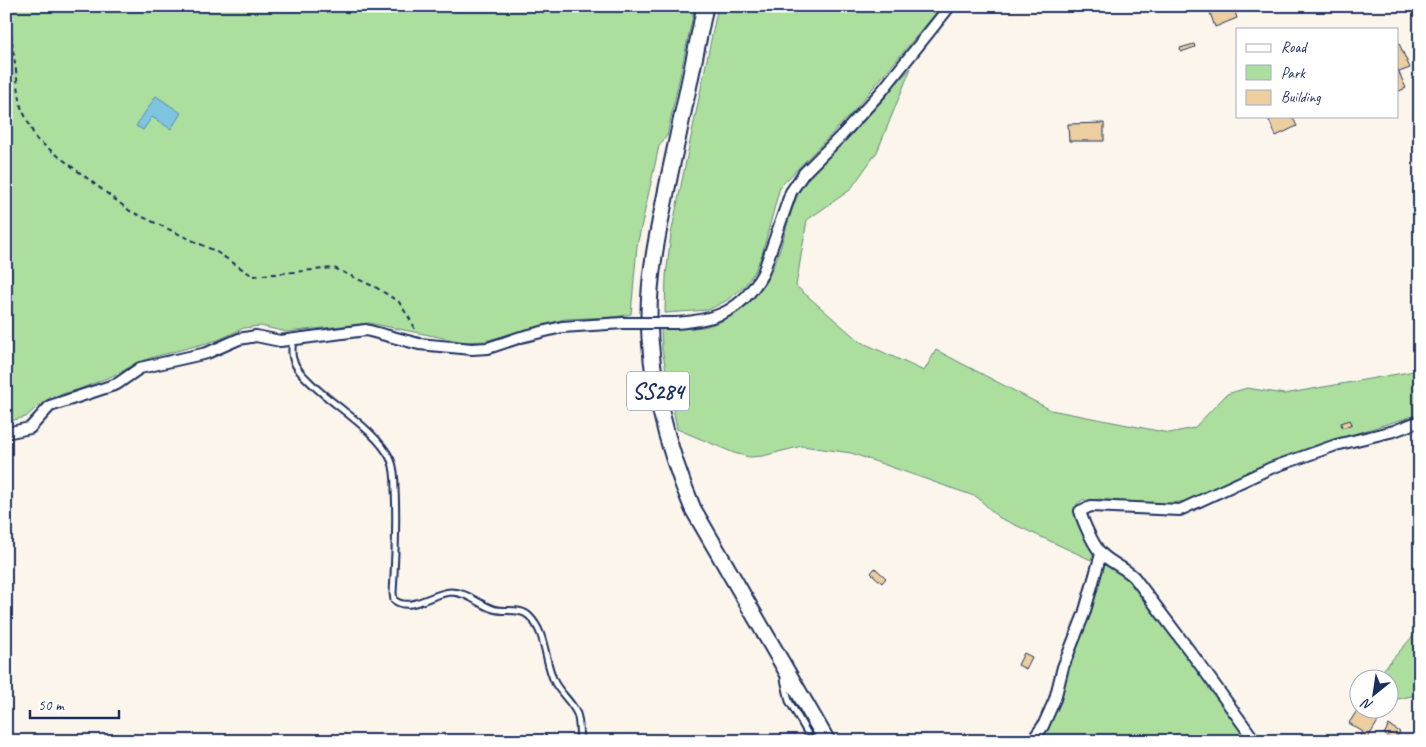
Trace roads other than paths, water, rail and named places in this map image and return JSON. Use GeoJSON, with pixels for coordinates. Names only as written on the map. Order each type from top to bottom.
{"type":"FeatureCollection","features":[{"type":"Feature","properties":{"kind":"main road","name":"SS284"},"geometry":{"type":"LineString","coordinates":[[705,6],[656,241],[651,276],[652,358],[667,438],[678,475],[689,500],[827,741]]}},
{"type":"Feature","properties":{"kind":"street"},"geometry":{"type":"LineString","coordinates":[[6,432],[30,428],[50,406],[117,384],[140,368],[207,353],[238,339],[256,336],[280,341],[366,330],[419,344],[472,349],[488,348],[521,337],[562,327],[623,323],[676,323],[700,321],[714,317],[739,303],[753,289],[763,273],[791,192],[804,173],[882,91],[950,6]]}},
{"type":"Feature","properties":{"kind":"street"},"geometry":{"type":"LineString","coordinates":[[1255,741],[1134,577],[1124,568],[1101,554],[1082,522],[1080,511],[1091,506],[1180,510],[1271,468],[1336,445],[1394,431],[1420,420]]}},
{"type":"Feature","properties":{"kind":"street"},"geometry":{"type":"LineString","coordinates":[[1032,741],[1043,726],[1054,699],[1063,668],[1084,614],[1101,554]]}},
{"type":"Feature","properties":{"kind":"lane"},"geometry":{"type":"LineString","coordinates":[[293,339],[293,360],[302,374],[382,446],[392,461],[395,476],[397,513],[394,600],[400,604],[410,605],[435,595],[458,592],[492,609],[517,611],[528,615],[540,630],[555,683],[577,716],[580,741]]}},
{"type":"Feature","properties":{"kind":"lane"},"geometry":{"type":"LineString","coordinates":[[781,662],[788,701],[812,741]]}},
{"type":"Feature","properties":{"kind":"water"},"geometry":{"type":"Polygon","coordinates":[[[156,96],[181,113],[171,129],[152,117],[143,130],[136,126],[156,96]]]}}]}
